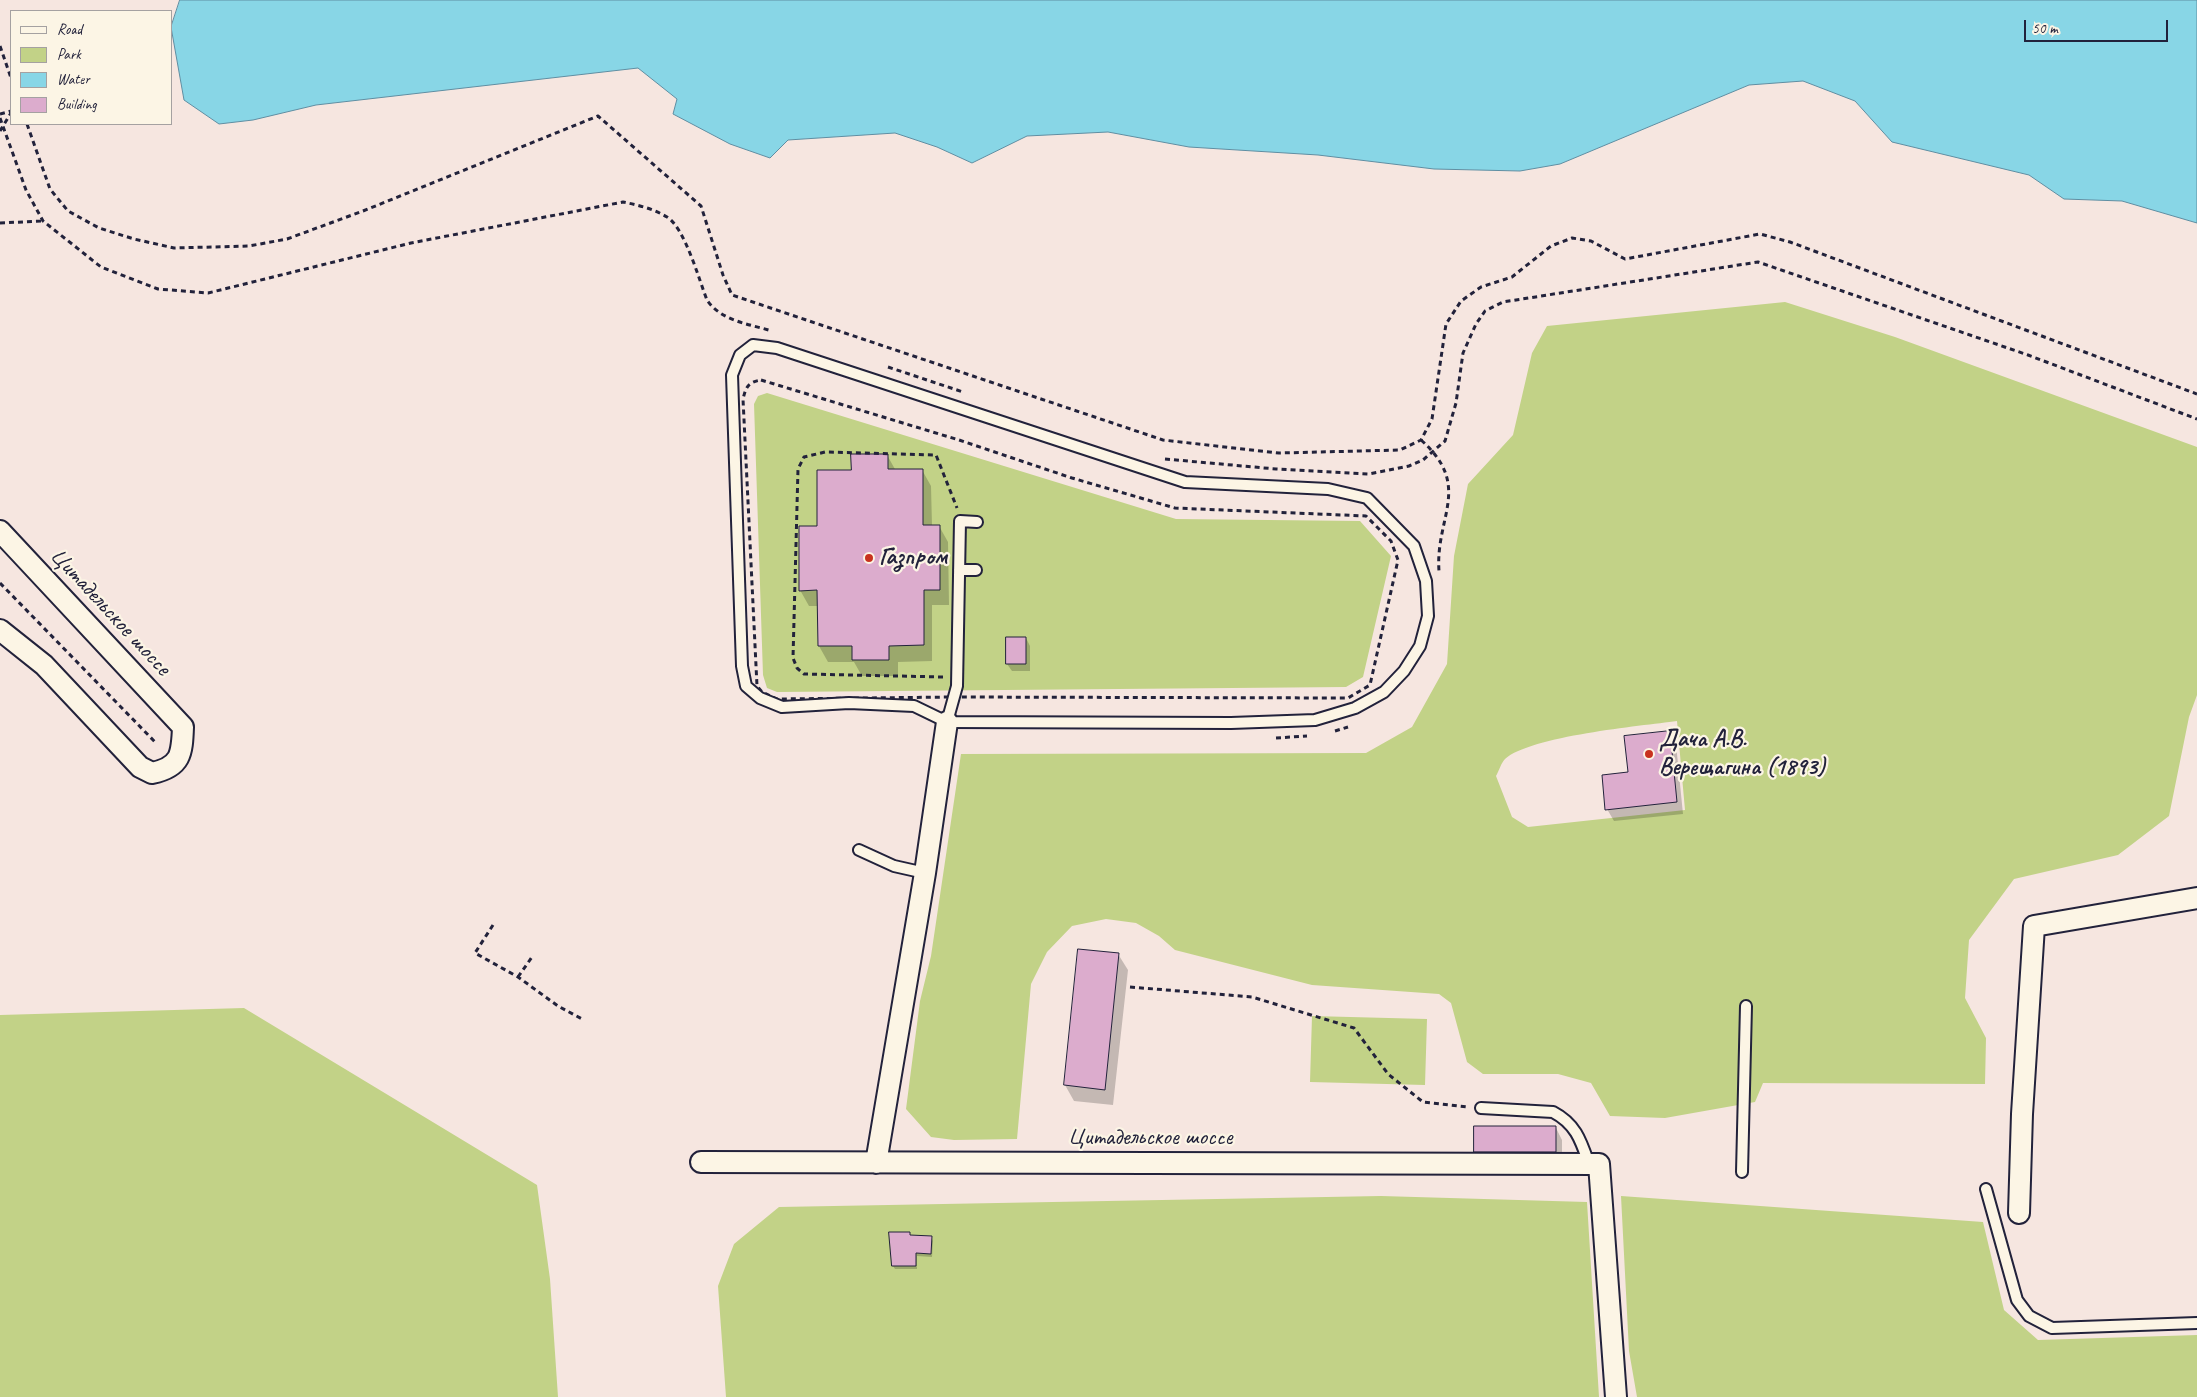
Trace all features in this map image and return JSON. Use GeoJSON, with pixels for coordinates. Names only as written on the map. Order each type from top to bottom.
{"type":"FeatureCollection","features":[{"type":"Feature","properties":{"kind":"street","name":"Цитадельское шоссе"},"geometry":{"type":"LineString","coordinates":[[0,531],[183,727],[182,748],[176,763],[166,770],[152,773],[140,767],[44,665],[0,630]]}},
{"type":"Feature","properties":{"kind":"street"},"geometry":{"type":"LineString","coordinates":[[876,1163],[925,873],[947,722]]}},
{"type":"Feature","properties":{"kind":"street"},"geometry":{"type":"LineString","coordinates":[[2019,1213],[2022,1114],[2034,926],[2197,898]]}},
{"type":"Feature","properties":{"kind":"street","name":"Цитадельское шоссе"},"geometry":{"type":"LineString","coordinates":[[701,1162],[1594,1164]]}},
{"type":"Feature","properties":{"kind":"street"},"geometry":{"type":"LineString","coordinates":[[1594,1164],[1616,1397]]}},
{"type":"Feature","properties":{"kind":"lane"},"geometry":{"type":"LineString","coordinates":[[753,345],[777,348],[1185,482],[1328,489],[1367,498],[1414,546],[1426,580],[1428,616],[1420,646],[1404,671],[1384,692],[1355,708],[1315,720],[1230,724],[947,722],[914,706],[849,703],[782,707],[760,698],[746,686],[742,666],[732,375],[740,355],[753,345]]}},
{"type":"Feature","properties":{"kind":"lane"},"geometry":{"type":"LineString","coordinates":[[947,722],[957,678],[960,521],[977,522]]}},
{"type":"Feature","properties":{"kind":"lane"},"geometry":{"type":"LineString","coordinates":[[959,570],[976,570]]}},
{"type":"Feature","properties":{"kind":"lane"},"geometry":{"type":"LineString","coordinates":[[859,850],[894,866],[925,873]]}},
{"type":"Feature","properties":{"kind":"lane"},"geometry":{"type":"LineString","coordinates":[[1742,1172],[1746,1006]]}},
{"type":"Feature","properties":{"kind":"lane"},"geometry":{"type":"LineString","coordinates":[[1481,1108],[1553,1112],[1563,1117],[1579,1134],[1594,1164]]}},
{"type":"Feature","properties":{"kind":"lane"},"geometry":{"type":"LineString","coordinates":[[1986,1189],[2017,1300],[2029,1316],[2052,1328],[2197,1323]]}},
{"type":"Feature","properties":{"kind":"path"},"geometry":{"type":"LineString","coordinates":[[0,46],[10,75]]}},
{"type":"Feature","properties":{"kind":"path"},"geometry":{"type":"LineString","coordinates":[[0,132],[10,114]]}},
{"type":"Feature","properties":{"kind":"path"},"geometry":{"type":"LineString","coordinates":[[0,116],[26,190],[43,222],[101,267],[158,289],[208,293],[411,243],[623,202],[653,210],[668,218],[678,228],[707,300],[722,316],[779,333]]}},
{"type":"Feature","properties":{"kind":"path"},"geometry":{"type":"LineString","coordinates":[[27,125],[50,189],[68,211],[99,228],[134,239],[174,248],[249,246],[287,239],[363,211],[598,116],[701,206],[723,275],[732,295],[1163,440],[1279,453],[1400,450],[1421,440],[1432,419],[1446,324],[1461,301],[1481,287],[1512,278],[1551,246],[1572,238],[1591,241],[1625,259],[1760,234],[1790,242],[2197,394]]}},
{"type":"Feature","properties":{"kind":"path"},"geometry":{"type":"LineString","coordinates":[[0,223],[43,222]]}},
{"type":"Feature","properties":{"kind":"path"},"geometry":{"type":"LineString","coordinates":[[1157,456],[1166,459],[1267,468],[1369,474],[1410,466],[1434,451],[1445,441],[1456,403],[1463,353],[1476,324],[1485,311],[1503,302],[1758,262],[2028,355],[2197,419]]}},
{"type":"Feature","properties":{"kind":"path"},"geometry":{"type":"LineString","coordinates":[[882,366],[968,393]]}},
{"type":"Feature","properties":{"kind":"path"},"geometry":{"type":"LineString","coordinates":[[761,380],[776,383],[959,440],[1072,478],[1176,508],[1366,516],[1391,541],[1398,560],[1370,685],[1348,698],[954,697],[777,699],[762,692],[757,686],[743,399],[746,387],[752,381],[761,380]]}},
{"type":"Feature","properties":{"kind":"path"},"geometry":{"type":"LineString","coordinates":[[1421,440],[1434,451],[1450,486],[1438,558],[1440,574]]}},
{"type":"Feature","properties":{"kind":"path"},"geometry":{"type":"LineString","coordinates":[[956,501],[936,455],[825,452],[804,457],[798,469],[794,658],[797,668],[804,674],[957,678]]}},
{"type":"Feature","properties":{"kind":"path"},"geometry":{"type":"LineString","coordinates":[[0,583],[157,744]]}},
{"type":"Feature","properties":{"kind":"path"},"geometry":{"type":"LineString","coordinates":[[1326,732],[1352,725]]}},
{"type":"Feature","properties":{"kind":"path"},"geometry":{"type":"LineString","coordinates":[[1270,738],[1308,736]]}},
{"type":"Feature","properties":{"kind":"path"},"geometry":{"type":"LineString","coordinates":[[493,926],[475,953],[518,978],[558,1006],[582,1019]]}},
{"type":"Feature","properties":{"kind":"path"},"geometry":{"type":"LineString","coordinates":[[518,978],[532,957]]}},
{"type":"Feature","properties":{"kind":"path"},"geometry":{"type":"LineString","coordinates":[[1130,987],[1252,997],[1354,1028],[1388,1074],[1423,1102],[1481,1108]]}},
{"type":"Feature","properties":{"kind":"green space"},"geometry":{"type":"Polygon","coordinates":[[[1785,302],[1895,337],[2197,447],[2197,695],[2189,717],[2169,816],[2118,855],[2014,879],[1969,940],[1965,998],[1986,1038],[1985,1084],[1763,1083],[1755,1102],[1665,1118],[1610,1116],[1591,1083],[1558,1074],[1483,1074],[1467,1062],[1451,1003],[1439,994],[1312,985],[1175,950],[1159,936],[1136,923],[1106,919],[1072,926],[1047,952],[1031,984],[1017,1139],[954,1140],[931,1137],[906,1109],[920,1001],[931,956],[961,754],[1366,753],[1412,727],[1447,664],[1454,556],[1468,484],[1513,435],[1532,353],[1547,326],[1785,302]],[[1677,721],[1587,733],[1538,744],[1518,751],[1505,759],[1496,776],[1512,817],[1528,827],[1685,810],[1677,721]]]}},
{"type":"Feature","properties":{"kind":"green space"},"geometry":{"type":"Polygon","coordinates":[[[767,393],[1176,519],[1360,521],[1391,556],[1363,677],[1346,687],[777,692],[767,688],[763,675],[754,404],[758,396],[767,393]]]}},
{"type":"Feature","properties":{"kind":"green space"},"geometry":{"type":"Polygon","coordinates":[[[244,1008],[537,1185],[550,1279],[558,1397],[0,1397],[0,1015],[244,1008]]]}},
{"type":"Feature","properties":{"kind":"green space"},"geometry":{"type":"Polygon","coordinates":[[[1312,1016],[1427,1019],[1425,1085],[1310,1082],[1312,1016]]]}},
{"type":"Feature","properties":{"kind":"green space"},"geometry":{"type":"Polygon","coordinates":[[[1381,1196],[1587,1202],[1599,1397],[726,1397],[718,1286],[734,1244],[779,1207],[1381,1196]]]}},
{"type":"Feature","properties":{"kind":"green space"},"geometry":{"type":"Polygon","coordinates":[[[1621,1196],[1983,1222],[2004,1310],[2038,1340],[2197,1335],[2197,1397],[1637,1397],[1629,1351],[1621,1196]]]}},
{"type":"Feature","properties":{"kind":"water"},"geometry":{"type":"Polygon","coordinates":[[[180,0],[2197,0],[2197,223],[2122,201],[2064,199],[2029,175],[1892,142],[1855,101],[1803,81],[1749,85],[1560,164],[1520,171],[1434,169],[1318,155],[1189,147],[1108,132],[1027,136],[972,163],[937,147],[895,133],[788,140],[770,158],[730,144],[673,114],[677,99],[638,68],[316,105],[253,120],[219,124],[184,100],[172,24],[180,0]]]}},
{"type":"Feature","properties":{"kind":"building","name":"Газпром"},"geometry":{"type":"Polygon","coordinates":[[[851,454],[888,454],[888,469],[923,469],[923,525],[940,525],[940,590],[924,590],[924,645],[889,646],[889,660],[852,660],[852,646],[818,646],[817,590],[799,591],[799,526],[817,526],[817,470],[851,470],[851,454]]]}},
{"type":"Feature","properties":{"kind":"building"},"geometry":{"type":"Polygon","coordinates":[[[1006,637],[1026,637],[1026,664],[1006,664],[1006,637]]]}},
{"type":"Feature","properties":{"kind":"building","name":"Дача А.В. Верещагина (1893)"},"geometry":{"type":"Polygon","coordinates":[[[1670,731],[1677,802],[1605,810],[1602,775],[1628,772],[1624,736],[1670,731]]]}},
{"type":"Feature","properties":{"kind":"building"},"geometry":{"type":"Polygon","coordinates":[[[1078,949],[1119,953],[1105,1090],[1064,1085],[1078,949]]]}},
{"type":"Feature","properties":{"kind":"building"},"geometry":{"type":"Polygon","coordinates":[[[1474,1126],[1556,1126],[1556,1152],[1474,1152],[1474,1126]]]}},
{"type":"Feature","properties":{"kind":"building"},"geometry":{"type":"Polygon","coordinates":[[[889,1232],[910,1232],[910,1235],[932,1236],[931,1254],[916,1253],[916,1266],[892,1266],[889,1232]]]}},
{"type":"Feature","properties":{"kind":"place","name":"Газпром"},"geometry":{"type":"Point","coordinates":[869,558]}},
{"type":"Feature","properties":{"kind":"place","name":"Дача А.В. Верещагина (1893)"},"geometry":{"type":"Point","coordinates":[1649,754]}}]}
